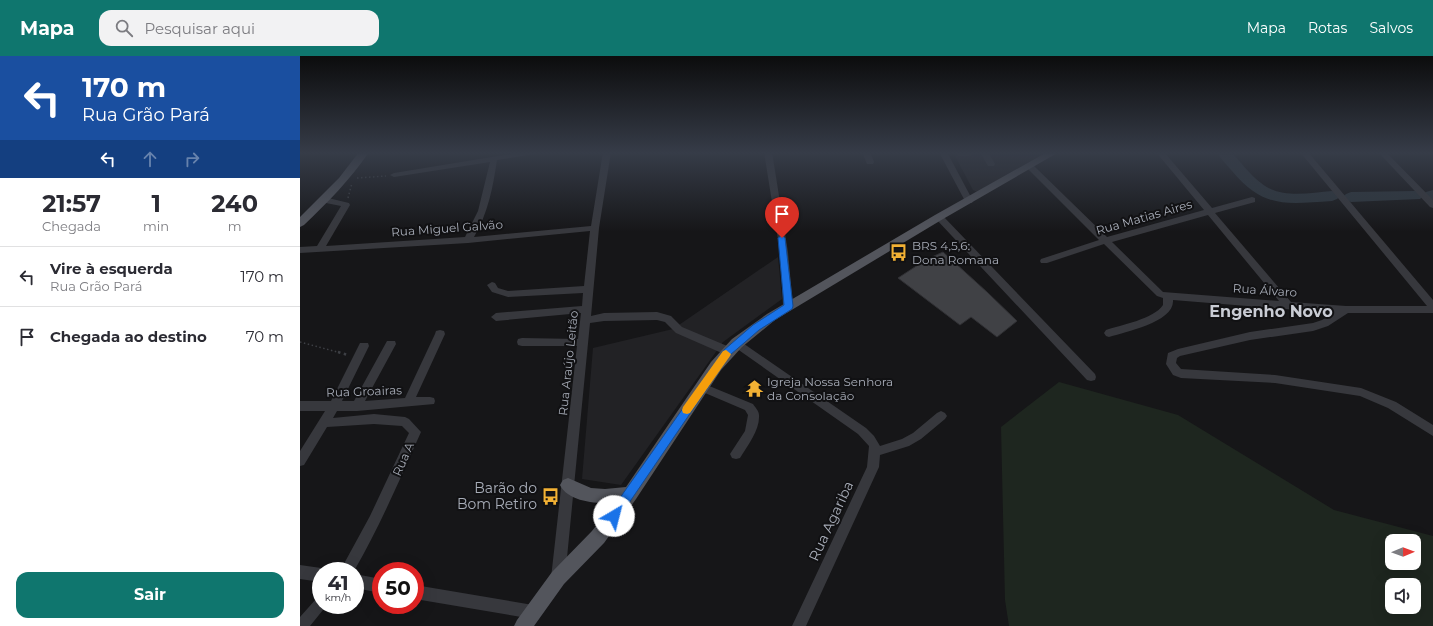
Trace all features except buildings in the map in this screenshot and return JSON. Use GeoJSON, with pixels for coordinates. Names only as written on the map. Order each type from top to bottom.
{"type":"FeatureCollection","features":[{"type":"Feature","properties":{"kind":"main road"},"geometry":{"type":"LineString","coordinates":[[300,213],[333,179]]}},
{"type":"Feature","properties":{"kind":"main road"},"geometry":{"type":"LineString","coordinates":[[300,223],[345,179]]}},
{"type":"Feature","properties":{"kind":"main road"},"geometry":{"type":"LineString","coordinates":[[528,619],[558,578],[598,537],[630,494],[702,387],[733,347],[771,317],[788,306],[1007,179]]}},
{"type":"Feature","properties":{"kind":"main road"},"geometry":{"type":"LineString","coordinates":[[568,485],[578,492],[589,496],[630,494]]}},
{"type":"Feature","properties":{"kind":"street"},"geometry":{"type":"LineString","coordinates":[[468,240],[478,222],[485,202],[490,179]]}},
{"type":"Feature","properties":{"kind":"street","name":"Rua Araújo Leitão"},"geometry":{"type":"LineString","coordinates":[[558,578],[595,228],[603,179]]}},
{"type":"Feature","properties":{"kind":"street"},"geometry":{"type":"LineString","coordinates":[[772,179],[784,252],[788,306]]}},
{"type":"Feature","properties":{"kind":"street"},"geometry":{"type":"LineString","coordinates":[[957,179],[969,201]]}},
{"type":"Feature","properties":{"kind":"street"},"geometry":{"type":"LineString","coordinates":[[1042,179],[1107,240],[1160,294],[1167,296],[1168,305],[1164,312],[1157,317],[1109,333]]}},
{"type":"Feature","properties":{"kind":"street"},"geometry":{"type":"LineString","coordinates":[[1181,179],[1287,304]]}},
{"type":"Feature","properties":{"kind":"street"},"geometry":{"type":"LineString","coordinates":[[1326,179],[1433,308]]}},
{"type":"Feature","properties":{"kind":"street"},"geometry":{"type":"LineString","coordinates":[[1408,179],[1433,205]]}},
{"type":"Feature","properties":{"kind":"street"},"geometry":{"type":"LineString","coordinates":[[320,248],[346,205],[324,200]]}},
{"type":"Feature","properties":{"kind":"street","name":"Rua Matias Aires"},"geometry":{"type":"LineString","coordinates":[[1044,261],[1107,240],[1252,200]]}},
{"type":"Feature","properties":{"kind":"street"},"geometry":{"type":"LineString","coordinates":[[939,217],[1091,377]]}},
{"type":"Feature","properties":{"kind":"street","name":"Rua Miguel Galvão"},"geometry":{"type":"LineString","coordinates":[[300,250],[468,240],[595,228]]}},
{"type":"Feature","properties":{"kind":"street"},"geometry":{"type":"LineString","coordinates":[[492,285],[495,290],[508,294],[589,289]]}},
{"type":"Feature","properties":{"kind":"street","name":"Rua Álvaro"},"geometry":{"type":"LineString","coordinates":[[1167,296],[1287,304],[1346,310],[1433,308]]}},
{"type":"Feature","properties":{"kind":"street"},"geometry":{"type":"LineString","coordinates":[[496,317],[587,309]]}},
{"type":"Feature","properties":{"kind":"street"},"geometry":{"type":"LineString","coordinates":[[1346,310],[1325,323],[1313,327],[1250,336],[1178,353],[1172,356],[1171,364],[1177,372],[1181,374],[1275,379],[1361,392],[1392,405],[1433,431]]}},
{"type":"Feature","properties":{"kind":"street"},"geometry":{"type":"LineString","coordinates":[[586,320],[604,317],[657,316],[668,319],[684,333],[733,347],[862,431],[873,441],[875,452],[906,443],[941,416]]}},
{"type":"Feature","properties":{"kind":"street"},"geometry":{"type":"LineString","coordinates":[[409,402],[440,334]]}},
{"type":"Feature","properties":{"kind":"street"},"geometry":{"type":"LineString","coordinates":[[522,342],[583,342]]}},
{"type":"Feature","properties":{"kind":"street"},"geometry":{"type":"LineString","coordinates":[[357,406],[391,344]]}},
{"type":"Feature","properties":{"kind":"street"},"geometry":{"type":"LineString","coordinates":[[300,461],[334,406],[357,357],[364,346]]}},
{"type":"Feature","properties":{"kind":"street"},"geometry":{"type":"LineString","coordinates":[[702,387],[749,407],[754,414],[750,432],[736,454]]}},
{"type":"Feature","properties":{"kind":"street","name":"Rua Groairas"},"geometry":{"type":"LineString","coordinates":[[300,406],[357,406],[430,401]]}},
{"type":"Feature","properties":{"kind":"street","name":"Rua A"},"geometry":{"type":"LineString","coordinates":[[323,423],[374,419],[405,422],[415,432],[378,514],[352,562]]}},
{"type":"Feature","properties":{"kind":"street","name":"Rua Agariba"},"geometry":{"type":"LineString","coordinates":[[799,626],[873,467],[875,452]]}},
{"type":"Feature","properties":{"kind":"street"},"geometry":{"type":"LineString","coordinates":[[300,572],[312,574]]}},
{"type":"Feature","properties":{"kind":"street"},"geometry":{"type":"LineString","coordinates":[[424,594],[528,619]]}},
{"type":"Feature","properties":{"kind":"street"},"geometry":{"type":"LineString","coordinates":[[301,626],[312,614]]}},
{"type":"Feature","properties":{"kind":"path"},"geometry":{"type":"LineString","coordinates":[[346,205],[353,179]]}},
{"type":"Feature","properties":{"kind":"path"},"geometry":{"type":"LineString","coordinates":[[300,342],[357,357]]}},
{"type":"Feature","properties":{"kind":"shaded area"},"geometry":{"type":"Polygon","coordinates":[[[967,179],[1000,179],[977,192],[973,190],[967,179]]]}},
{"type":"Feature","properties":{"kind":"shaded area"},"geometry":{"type":"Polygon","coordinates":[[[778,257],[782,299],[723,342],[621,485],[582,479],[593,348],[673,329],[778,257]]]}},
{"type":"Feature","properties":{"kind":"shaded area"},"geometry":{"type":"Polygon","coordinates":[[[1059,382],[1178,415],[1334,510],[1433,536],[1433,626],[1009,626],[1005,600],[1001,427],[1059,382]]]}},
{"type":"Feature","properties":{"kind":"waterway"},"geometry":{"type":"LineString","coordinates":[[1247,179],[1262,191],[1277,197],[1306,198],[1332,196]]}},
{"type":"Feature","properties":{"kind":"waterway"},"geometry":{"type":"LineString","coordinates":[[1351,197],[1415,196]]}},
{"type":"Feature","properties":{"kind":"slow traffic"},"geometry":{"type":"LineString","coordinates":[[687,410],[716,366],[726,354]]}},
{"type":"Feature","properties":{"kind":"place","name":"BRS 4,5,6: Dona Romana"},"geometry":{"type":"Point","coordinates":[899,252]}},
{"type":"Feature","properties":{"kind":"place","name":"Igreja Nossa Senhora da Consolação"},"geometry":{"type":"Point","coordinates":[754,388]}},
{"type":"Feature","properties":{"kind":"place","name":"Barão do Bom Retiro"},"geometry":{"type":"Point","coordinates":[550,496]}},
{"type":"Feature","properties":{"kind":"district","name":"Engenho Novo"},"geometry":{"type":"Point","coordinates":[1271,311]}},
{"type":"Feature","properties":{"kind":"route"},"geometry":{"type":"LineString","coordinates":[[614,516],[716,366],[737,342],[788,306],[782,238]]}}]}
